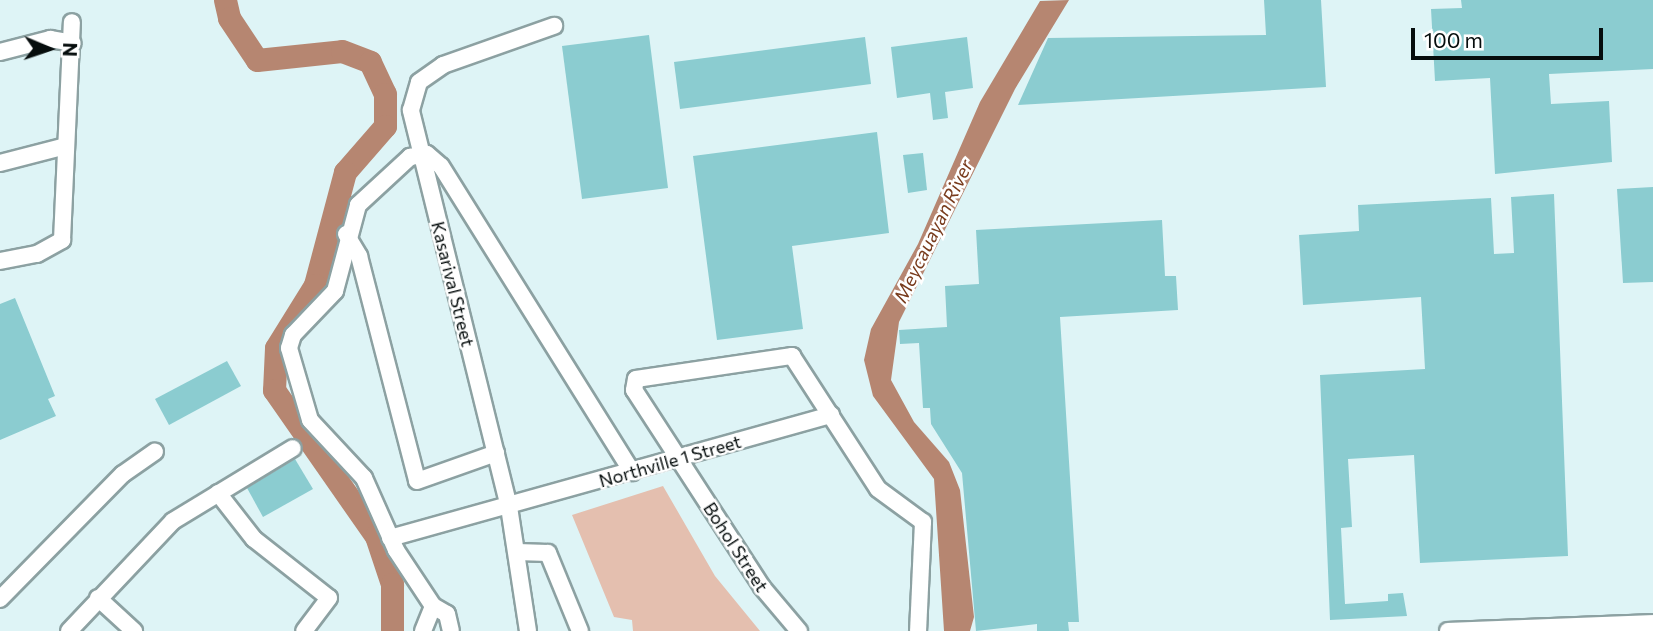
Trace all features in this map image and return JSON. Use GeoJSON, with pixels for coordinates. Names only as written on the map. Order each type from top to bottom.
{"type":"FeatureCollection","features":[{"type":"Feature","properties":{"kind":"street"},"geometry":{"type":"LineString","coordinates":[[0,261],[37,254],[62,240],[74,43],[72,22]]}},
{"type":"Feature","properties":{"kind":"street","name":"Kasarival Street"},"geometry":{"type":"LineString","coordinates":[[528,631],[509,507],[419,153],[411,110],[419,82],[458,58],[554,26]]}},
{"type":"Feature","properties":{"kind":"street"},"geometry":{"type":"LineString","coordinates":[[0,52],[50,39],[74,43]]}},
{"type":"Feature","properties":{"kind":"street"},"geometry":{"type":"LineString","coordinates":[[0,163],[66,146]]}},
{"type":"Feature","properties":{"kind":"street"},"geometry":{"type":"LineString","coordinates":[[451,631],[447,614],[433,606],[390,538],[365,478],[310,420],[289,348],[293,335],[335,291],[345,234],[368,194],[419,153],[441,166],[632,472]]}},
{"type":"Feature","properties":{"kind":"street"},"geometry":{"type":"LineString","coordinates":[[345,234],[359,256],[416,481],[496,453]]}},
{"type":"Feature","properties":{"kind":"street","name":"Bohol Street"},"geometry":{"type":"LineString","coordinates":[[799,631],[762,587],[634,390],[636,379],[670,371],[792,356],[831,415]]}},
{"type":"Feature","properties":{"kind":"street"},"geometry":{"type":"LineString","coordinates":[[831,415],[885,497],[923,522],[918,631]]}},
{"type":"Feature","properties":{"kind":"street","name":"Northville 1 Street"},"geometry":{"type":"LineString","coordinates":[[390,538],[509,507],[831,415]]}},
{"type":"Feature","properties":{"kind":"street"},"geometry":{"type":"LineString","coordinates":[[69,631],[164,529],[293,448]]}},
{"type":"Feature","properties":{"kind":"street"},"geometry":{"type":"LineString","coordinates":[[0,599],[123,474],[155,453]]}},
{"type":"Feature","properties":{"kind":"street"},"geometry":{"type":"LineString","coordinates":[[218,493],[254,539],[329,598],[304,631]]}},
{"type":"Feature","properties":{"kind":"street"},"geometry":{"type":"LineString","coordinates":[[517,552],[545,550],[580,631]]}},
{"type":"Feature","properties":{"kind":"street"},"geometry":{"type":"LineString","coordinates":[[98,598],[134,631]]}},
{"type":"Feature","properties":{"kind":"street"},"geometry":{"type":"LineString","coordinates":[[423,631],[433,606]]}},
{"type":"Feature","properties":{"kind":"street"},"geometry":{"type":"LineString","coordinates":[[1448,631],[1653,623]]}},
{"type":"Feature","properties":{"kind":"shaded area"},"geometry":{"type":"Polygon","coordinates":[[[663,486],[715,576],[760,631],[633,631],[632,620],[614,617],[572,515],[663,486]]]}},
{"type":"Feature","properties":{"kind":"water","name":"Meycauayan River"},"geometry":{"type":"Polygon","coordinates":[[[1069,0],[1015,89],[899,322],[891,380],[914,422],[949,462],[960,490],[974,617],[970,631],[944,631],[934,479],[873,396],[864,360],[871,329],[918,244],[980,102],[1040,1],[1069,0]]]}},
{"type":"Feature","properties":{"kind":"building"},"geometry":{"type":"Polygon","coordinates":[[[1264,0],[1321,0],[1326,87],[1018,105],[1048,38],[1266,35],[1264,0]]]}},
{"type":"Feature","properties":{"kind":"building"},"geometry":{"type":"Polygon","coordinates":[[[1461,0],[1653,0],[1653,69],[1549,74],[1551,104],[1609,101],[1612,162],[1495,174],[1490,78],[1435,81],[1431,9],[1462,8],[1461,0]]]}},
{"type":"Feature","properties":{"kind":"building"},"geometry":{"type":"Polygon","coordinates":[[[649,35],[668,188],[582,199],[562,46],[649,35]]]}},
{"type":"Feature","properties":{"kind":"building"},"geometry":{"type":"Polygon","coordinates":[[[865,37],[871,84],[680,109],[674,62],[865,37]]]}},
{"type":"Feature","properties":{"kind":"building"},"geometry":{"type":"Polygon","coordinates":[[[967,37],[973,88],[945,92],[948,118],[933,120],[930,93],[897,98],[891,47],[967,37]]]}},
{"type":"Feature","properties":{"kind":"building"},"geometry":{"type":"Polygon","coordinates":[[[877,132],[889,233],[792,246],[803,329],[717,340],[693,156],[877,132]]]}},
{"type":"Feature","properties":{"kind":"building"},"geometry":{"type":"Polygon","coordinates":[[[923,153],[927,190],[908,193],[903,155],[923,153]]]}},
{"type":"Feature","properties":{"kind":"building"},"geometry":{"type":"Polygon","coordinates":[[[1653,187],[1653,282],[1623,283],[1617,189],[1653,187]]]}},
{"type":"Feature","properties":{"kind":"building"},"geometry":{"type":"Polygon","coordinates":[[[1554,194],[1568,556],[1420,563],[1414,455],[1348,459],[1352,527],[1341,528],[1345,604],[1388,601],[1388,594],[1403,593],[1407,616],[1330,620],[1320,375],[1425,369],[1421,297],[1303,305],[1299,235],[1359,231],[1358,205],[1491,198],[1494,254],[1514,253],[1511,197],[1554,194]]]}},
{"type":"Feature","properties":{"kind":"building"},"geometry":{"type":"Polygon","coordinates":[[[1162,220],[1165,276],[1176,276],[1178,310],[1060,317],[1079,622],[1068,622],[1069,631],[1037,631],[1037,624],[976,631],[962,473],[931,424],[930,408],[923,408],[919,343],[900,344],[899,330],[947,327],[945,286],[979,284],[976,230],[1162,220]]]}},
{"type":"Feature","properties":{"kind":"building"},"geometry":{"type":"Polygon","coordinates":[[[15,298],[55,396],[48,399],[56,416],[0,440],[0,304],[15,298]]]}},
{"type":"Feature","properties":{"kind":"building"},"geometry":{"type":"Polygon","coordinates":[[[227,361],[241,386],[169,425],[155,399],[227,361]]]}},
{"type":"Feature","properties":{"kind":"building"},"geometry":{"type":"Polygon","coordinates":[[[295,459],[313,489],[263,517],[247,488],[295,459]]]}},
{"type":"Feature","properties":{"kind":"waterway"},"geometry":{"type":"LineString","coordinates":[[225,0],[229,18],[257,60],[342,51],[370,62],[385,94],[385,126],[345,172],[315,285],[276,348],[274,390],[376,536],[392,584],[392,631]]}}]}
